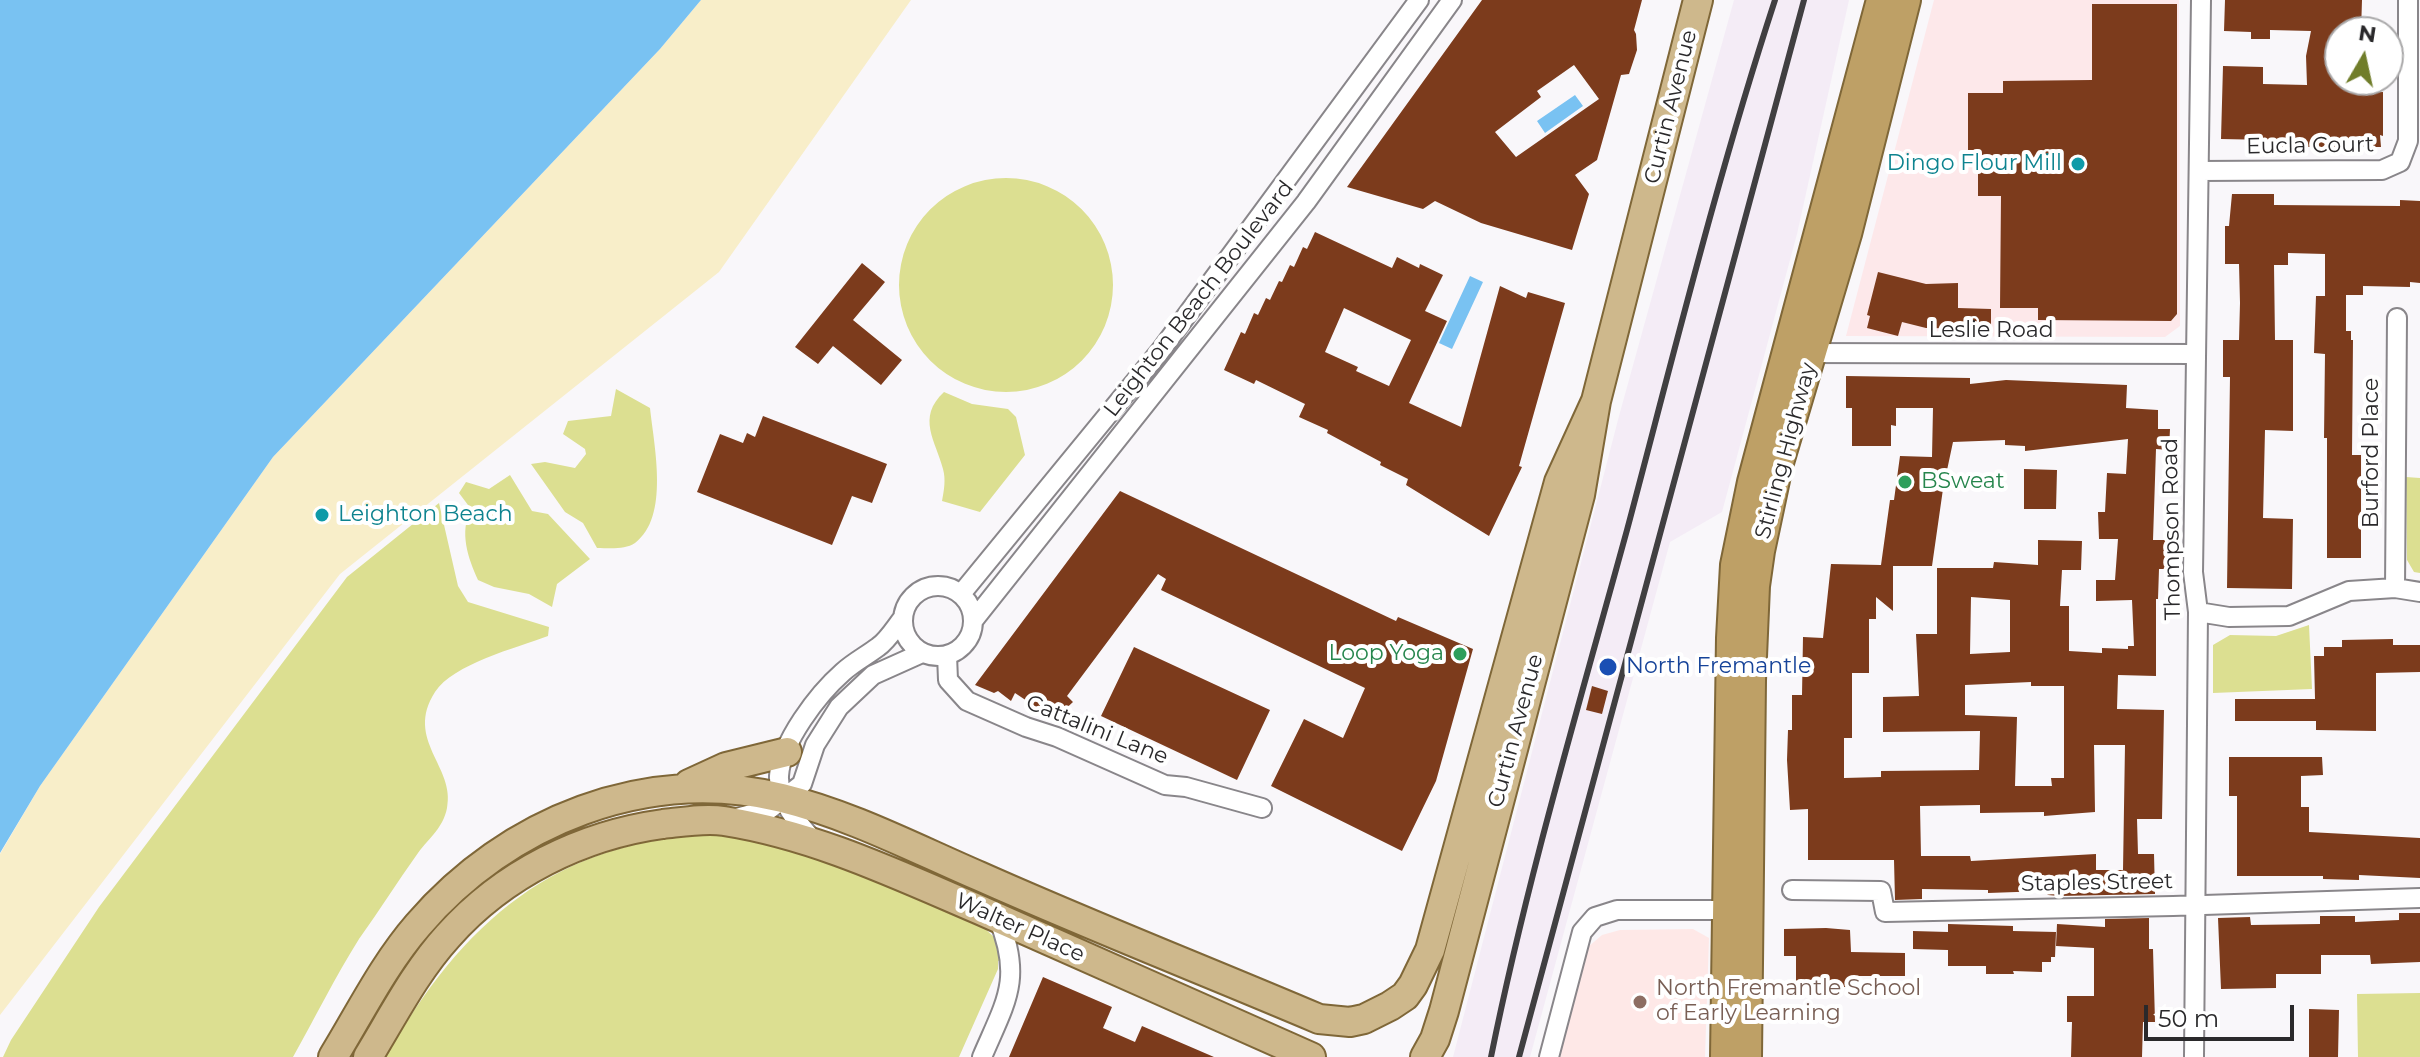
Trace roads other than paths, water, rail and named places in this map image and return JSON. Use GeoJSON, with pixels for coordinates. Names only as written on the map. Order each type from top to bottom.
{"type":"FeatureCollection","features":[{"type":"Feature","properties":{"kind":"highway","name":"Stirling Highway"},"geometry":{"type":"LineString","coordinates":[[1725,1057],[1738,910],[1755,586],[1799,353],[1881,0]]}},
{"type":"Feature","properties":{"kind":"highway","name":"Stirling Highway"},"geometry":{"type":"LineString","coordinates":[[1799,353],[1847,234],[1906,0]]}},
{"type":"Feature","properties":{"kind":"highway","name":"Stirling Highway"},"geometry":{"type":"LineString","coordinates":[[1738,910],[1747,1057]]}},
{"type":"Feature","properties":{"kind":"main road","name":"Curtin Avenue"},"geometry":{"type":"LineString","coordinates":[[1425,1057],[1444,1011],[1580,495],[1596,401],[1698,0]]}},
{"type":"Feature","properties":{"kind":"main road","name":"Curtin Avenue"},"geometry":{"type":"LineString","coordinates":[[1373,1015],[1405,996],[1430,950],[1559,482],[1596,401]]}},
{"type":"Feature","properties":{"kind":"main road"},"geometry":{"type":"LineString","coordinates":[[333,1057],[416,927],[447,893],[526,835],[582,809],[648,792],[678,789],[726,767],[787,752]]}},
{"type":"Feature","properties":{"kind":"main road","name":"Walter Place"},"geometry":{"type":"LineString","coordinates":[[678,789],[734,790],[784,798],[879,830],[978,876],[1319,1019],[1350,1022],[1373,1015]]}},
{"type":"Feature","properties":{"kind":"main road","name":"Walter Place"},"geometry":{"type":"LineString","coordinates":[[368,1057],[446,937],[488,898],[519,877],[564,851],[609,834],[682,822],[722,820],[815,842],[894,873],[1311,1057]]}},
{"type":"Feature","properties":{"kind":"street","name":"Leighton Beach Boulevard"},"geometry":{"type":"LineString","coordinates":[[961,594],[1161,350],[1419,0]]}},
{"type":"Feature","properties":{"kind":"street","name":"Leighton Beach Boulevard"},"geometry":{"type":"LineString","coordinates":[[973,621],[1306,202],[1452,0]]}},
{"type":"Feature","properties":{"kind":"street","name":"Thompson Road"},"geometry":{"type":"LineString","coordinates":[[2194,1057],[2198,612],[2193,572],[2201,0]]}},
{"type":"Feature","properties":{"kind":"street","name":"Eucla Court"},"geometry":{"type":"LineString","coordinates":[[2199,171],[2382,170],[2400,162],[2408,141],[2408,0]]}},
{"type":"Feature","properties":{"kind":"street","name":"Burford Place"},"geometry":{"type":"LineString","coordinates":[[2395,588],[2397,318]]}},
{"type":"Feature","properties":{"kind":"street","name":"Leslie Road"},"geometry":{"type":"LineString","coordinates":[[1799,353],[2196,354]]}},
{"type":"Feature","properties":{"kind":"street"},"geometry":{"type":"LineString","coordinates":[[815,842],[794,818],[784,798],[779,776],[795,733],[821,693],[861,656],[879,647],[902,619],[908,602],[922,590],[934,586],[961,594],[970,607],[973,621],[966,642],[958,650],[934,656],[922,653],[911,644],[904,633],[902,619]]}},
{"type":"Feature","properties":{"kind":"street"},"geometry":{"type":"LineString","coordinates":[[2198,612],[2229,617],[2289,616],[2349,591],[2395,588],[2420,592]]}},
{"type":"Feature","properties":{"kind":"street"},"geometry":{"type":"LineString","coordinates":[[722,820],[748,817],[770,809],[802,784],[821,735],[855,689],[873,675],[922,653]]}},
{"type":"Feature","properties":{"kind":"street","name":"Cattalini Lane"},"geometry":{"type":"LineString","coordinates":[[947,655],[948,680],[967,701],[1165,785],[1186,787],[1262,808]]}},
{"type":"Feature","properties":{"kind":"street","name":"Staples Street"},"geometry":{"type":"LineString","coordinates":[[1792,890],[1881,891],[1885,912],[2420,898]]}},
{"type":"Feature","properties":{"kind":"street"},"geometry":{"type":"LineString","coordinates":[[1549,1057],[1582,932],[1595,917],[1605,912],[1628,910],[1738,910]]}},
{"type":"Feature","properties":{"kind":"street"},"geometry":{"type":"LineString","coordinates":[[982,1057],[1002,1010],[1012,965],[1008,941],[998,918]]}},
{"type":"Feature","properties":{"kind":"water"},"geometry":{"type":"Polygon","coordinates":[[[0,0],[701,0],[660,49],[273,457],[40,786],[0,853],[0,0]]]}},
{"type":"Feature","properties":{"kind":"water"},"geometry":{"type":"Polygon","coordinates":[[[1575,95],[1583,106],[1545,133],[1537,121],[1575,95]]]}},
{"type":"Feature","properties":{"kind":"water"},"geometry":{"type":"Polygon","coordinates":[[[1470,276],[1483,282],[1452,349],[1439,343],[1470,276]]]}},
{"type":"Feature","properties":{"kind":"railway"},"geometry":{"type":"LineString","coordinates":[[1491,1057],[1554,792],[1716,197],[1775,0]]}},
{"type":"Feature","properties":{"kind":"railway"},"geometry":{"type":"LineString","coordinates":[[1519,1057],[1804,0]]}},
{"type":"Feature","properties":{"kind":"place","name":"Dingo Flour Mill"},"geometry":{"type":"Point","coordinates":[2078,164]}},
{"type":"Feature","properties":{"kind":"place","name":"BSweat"},"geometry":{"type":"Point","coordinates":[1905,482]}},
{"type":"Feature","properties":{"kind":"place","name":"Leighton Beach"},"geometry":{"type":"Point","coordinates":[322,515]}},
{"type":"Feature","properties":{"kind":"place","name":"Loop Yoga"},"geometry":{"type":"Point","coordinates":[1460,654]}},
{"type":"Feature","properties":{"kind":"place","name":"North Fremantle"},"geometry":{"type":"Point","coordinates":[1608,667]}},
{"type":"Feature","properties":{"kind":"place","name":"North Fremantle School of Early Learning"},"geometry":{"type":"Point","coordinates":[1640,1002]}}]}
